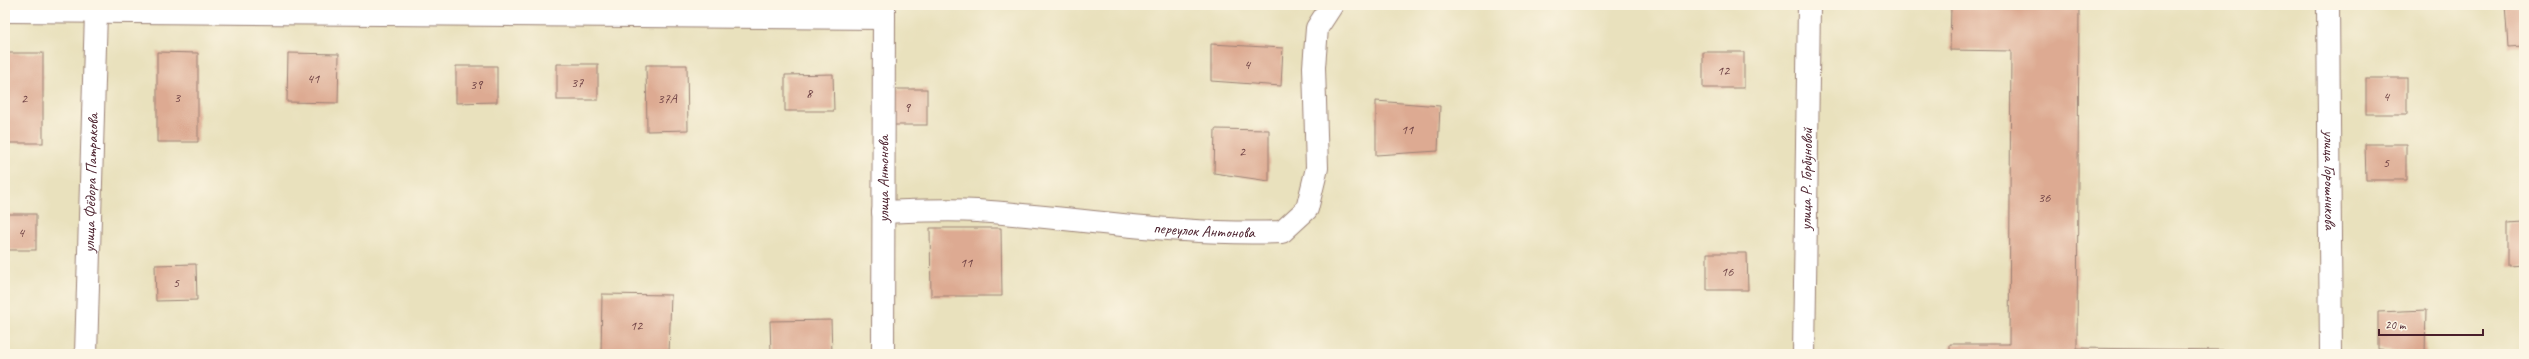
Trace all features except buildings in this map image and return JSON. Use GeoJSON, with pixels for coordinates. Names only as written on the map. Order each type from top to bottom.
{"type":"FeatureCollection","features":[{"type":"Feature","properties":{"kind":"street","name":"переулок Антонова"},"geometry":{"type":"LineString","coordinates":[[883,212],[976,211],[1095,224],[1229,234],[1282,232],[1307,209],[1317,168],[1314,67],[1317,28],[1332,5]]}},
{"type":"Feature","properties":{"kind":"street","name":"улица Р. Горбуновой"},"geometry":{"type":"LineString","coordinates":[[1804,354],[1809,5]]}},
{"type":"Feature","properties":{"kind":"street","name":"улица Горошникова"},"geometry":{"type":"LineString","coordinates":[[2328,5],[2331,354]]}},
{"type":"Feature","properties":{"kind":"street"},"geometry":{"type":"LineString","coordinates":[[5,11],[884,11]]}},
{"type":"Feature","properties":{"kind":"street","name":"улица Антонова"},"geometry":{"type":"LineString","coordinates":[[882,354],[884,11]]}},
{"type":"Feature","properties":{"kind":"street","name":"улица Фёдора Патракова"},"geometry":{"type":"LineString","coordinates":[[86,354],[96,12]]}}]}
